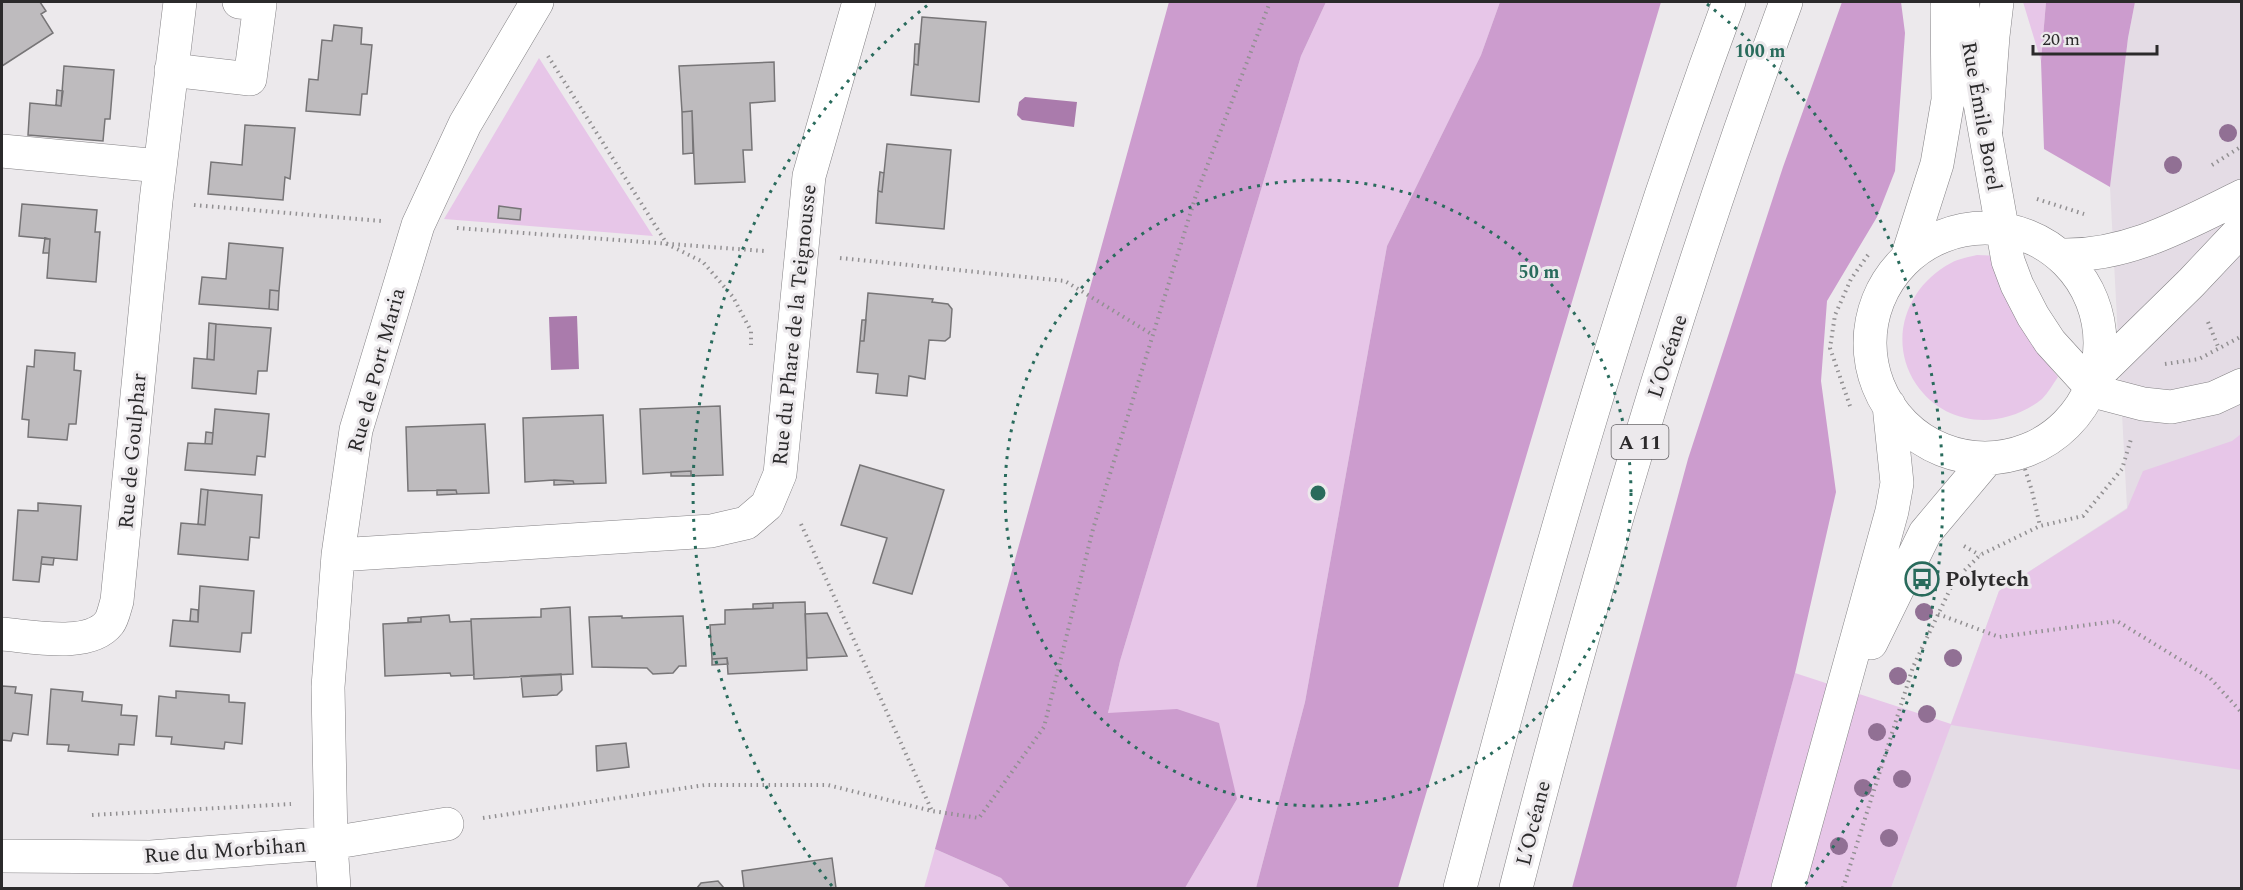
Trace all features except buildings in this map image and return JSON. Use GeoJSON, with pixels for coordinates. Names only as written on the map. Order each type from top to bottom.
{"type":"FeatureCollection","features":[{"type":"Feature","properties":{"kind":"main road","name":"Rue de Goulphar"},"geometry":{"type":"LineString","coordinates":[[2,634],[70,639],[93,635],[109,623],[117,601],[156,201],[180,2]]}},
{"type":"Feature","properties":{"kind":"main road"},"geometry":{"type":"LineString","coordinates":[[171,70],[250,79],[260,4],[239,2]]}},
{"type":"Feature","properties":{"kind":"main road","name":"Rue de Port Maria"},"geometry":{"type":"LineString","coordinates":[[334,888],[328,687],[338,555],[356,430],[418,225],[465,124],[537,2]]}},
{"type":"Feature","properties":{"kind":"main road","name":"Rue du Phare de la Teignousse"},"geometry":{"type":"LineString","coordinates":[[338,555],[711,531],[746,523],[767,505],[780,474],[809,176],[859,2]]}},
{"type":"Feature","properties":{"kind":"main road","name":"A 11"},"geometry":{"type":"LineString","coordinates":[[1460,888],[1513,684],[1578,457],[1652,225],[1729,2]]}},
{"type":"Feature","properties":{"kind":"main road","name":"L’Océane"},"geometry":{"type":"LineString","coordinates":[[1516,888],[1596,589],[1656,390],[1717,201],[1786,2]]}},
{"type":"Feature","properties":{"kind":"main road","name":"Rue Émile Borel"},"geometry":{"type":"LineString","coordinates":[[1907,258],[1937,164],[1948,100],[1946,2]]}},
{"type":"Feature","properties":{"kind":"main road","name":"Rue Émile Borel"},"geometry":{"type":"LineString","coordinates":[[1962,2],[2008,261],[2033,316],[2050,342],[2093,382]]}},
{"type":"Feature","properties":{"kind":"main road"},"geometry":{"type":"LineString","coordinates":[[1986,129],[1997,2]]}},
{"type":"Feature","properties":{"kind":"main road"},"geometry":{"type":"LineString","coordinates":[[2,151],[160,166]]}},
{"type":"Feature","properties":{"kind":"main road"},"geometry":{"type":"LineString","coordinates":[[2060,255],[2097,254],[2124,248],[2171,232],[2241,196]]}},
{"type":"Feature","properties":{"kind":"main road"},"geometry":{"type":"LineString","coordinates":[[1982,228],[2002,230],[2044,244],[2060,255],[2082,280],[2096,311],[2101,344],[2093,382],[2079,409],[2062,428],[2041,443],[2003,455],[1965,456],[1942,450],[1922,439],[1903,424],[1889,405],[1879,387],[1873,368],[1870,348],[1871,328],[1875,308],[1883,290],[1907,258],[1924,245],[1952,233],[1982,228]]}},
{"type":"Feature","properties":{"kind":"main road"},"geometry":{"type":"LineString","coordinates":[[2093,382],[2192,283],[2241,229]]}},
{"type":"Feature","properties":{"kind":"main road"},"geometry":{"type":"LineString","coordinates":[[2093,382],[2101,393],[2143,404],[2171,407],[2214,398],[2241,385]]}},
{"type":"Feature","properties":{"kind":"main road"},"geometry":{"type":"LineString","coordinates":[[1788,888],[1892,511],[1897,483],[1889,405]]}},
{"type":"Feature","properties":{"kind":"main road"},"geometry":{"type":"LineString","coordinates":[[1838,712],[1925,533],[2003,455]]}},
{"type":"Feature","properties":{"kind":"main road","name":"Rue du Morbihan"},"geometry":{"type":"LineString","coordinates":[[2,856],[151,857],[331,843],[447,824]]}},
{"type":"Feature","properties":{"kind":"path"},"geometry":{"type":"LineString","coordinates":[[447,824],[716,785],[828,785],[932,811],[979,818],[1044,727],[1093,529],[1196,195],[1270,2]]}},
{"type":"Feature","properties":{"kind":"path"},"geometry":{"type":"LineString","coordinates":[[2035,198],[2088,215]]}},
{"type":"Feature","properties":{"kind":"path"},"geometry":{"type":"LineString","coordinates":[[156,201],[418,225],[801,254],[1065,281],[1153,335]]}},
{"type":"Feature","properties":{"kind":"path"},"geometry":{"type":"LineString","coordinates":[[1854,413],[1845,394],[1830,348],[1835,315],[1851,279],[1871,250]]}},
{"type":"Feature","properties":{"kind":"path"},"geometry":{"type":"LineString","coordinates":[[2219,348],[2241,336]]}},
{"type":"Feature","properties":{"kind":"path"},"geometry":{"type":"LineString","coordinates":[[2003,455],[2032,491],[2040,526]]}},
{"type":"Feature","properties":{"kind":"path"},"geometry":{"type":"LineString","coordinates":[[1843,888],[1913,667],[1954,581],[1980,555],[2040,526],[2083,516]]}},
{"type":"Feature","properties":{"kind":"path"},"geometry":{"type":"LineString","coordinates":[[1938,614],[1999,637],[2117,621],[2210,678],[2241,712]]}},
{"type":"Feature","properties":{"kind":"shaded area"},"geometry":{"type":"Polygon","coordinates":[[[1169,2],[1326,2],[1301,56],[1120,661],[1108,713],[1177,709],[1219,723],[1237,799],[1185,888],[1010,888],[1001,878],[935,849],[1169,2]]]}},
{"type":"Feature","properties":{"kind":"shaded area"},"geometry":{"type":"Polygon","coordinates":[[[1326,2],[1500,2],[1481,55],[1387,246],[1305,702],[1256,888],[1185,888],[1237,799],[1108,713],[1120,661],[1301,56],[1326,2]]]}},
{"type":"Feature","properties":{"kind":"shaded area"},"geometry":{"type":"Polygon","coordinates":[[[1500,2],[1661,2],[1398,888],[1256,888],[1305,702],[1387,246],[1481,55],[1500,2]]]}},
{"type":"Feature","properties":{"kind":"shaded area"},"geometry":{"type":"Polygon","coordinates":[[[1842,2],[1901,2],[1905,33],[1895,171],[1877,217],[1827,301],[1821,381],[1836,492],[1795,673],[1736,888],[1572,888],[1688,459],[1783,167],[1842,2]]]}},
{"type":"Feature","properties":{"kind":"shaded area"},"geometry":{"type":"Polygon","coordinates":[[[2023,2],[2046,2],[2041,61],[2023,2]]]}},
{"type":"Feature","properties":{"kind":"shaded area"},"geometry":{"type":"Polygon","coordinates":[[[2046,2],[2135,2],[2128,38],[2110,187],[2044,149],[2041,61],[2046,2]]]}},
{"type":"Feature","properties":{"kind":"shaded area"},"geometry":{"type":"Polygon","coordinates":[[[2135,2],[2241,2],[2241,888],[1891,888],[1999,591],[2127,508],[2110,187],[2128,38],[2135,2]]]}},
{"type":"Feature","properties":{"kind":"shaded area"},"geometry":{"type":"Polygon","coordinates":[[[539,58],[653,236],[444,219],[539,58]]]}},
{"type":"Feature","properties":{"kind":"shaded area"},"geometry":{"type":"Polygon","coordinates":[[[1025,97],[1077,102],[1074,127],[1022,120],[1017,115],[1019,102],[1025,97]]]}},
{"type":"Feature","properties":{"kind":"shaded area"},"geometry":{"type":"Polygon","coordinates":[[[1977,255],[2001,256],[2034,347],[2058,377],[2042,399],[2027,409],[2010,416],[1976,420],[1943,409],[1928,399],[1916,384],[1907,367],[1903,350],[1903,332],[1906,316],[1923,285],[1951,263],[1977,255]]]}},
{"type":"Feature","properties":{"kind":"shaded area"},"geometry":{"type":"Polygon","coordinates":[[[577,316],[579,369],[551,370],[549,317],[577,316]]]}},
{"type":"Feature","properties":{"kind":"shaded area"},"geometry":{"type":"Polygon","coordinates":[[[2241,434],[2241,770],[1951,725],[1891,888],[1736,888],[1795,673],[1951,724],[1999,591],[2127,509],[2143,471],[2232,441],[2241,434]]]}},
{"type":"Feature","properties":{"kind":"shaded area"},"geometry":{"type":"Polygon","coordinates":[[[935,849],[1001,878],[1010,888],[924,888],[935,849]]]}},
{"type":"Feature","properties":{"kind":"place","name":"Polytech"},"geometry":{"type":"Point","coordinates":[1922,579]}}]}
